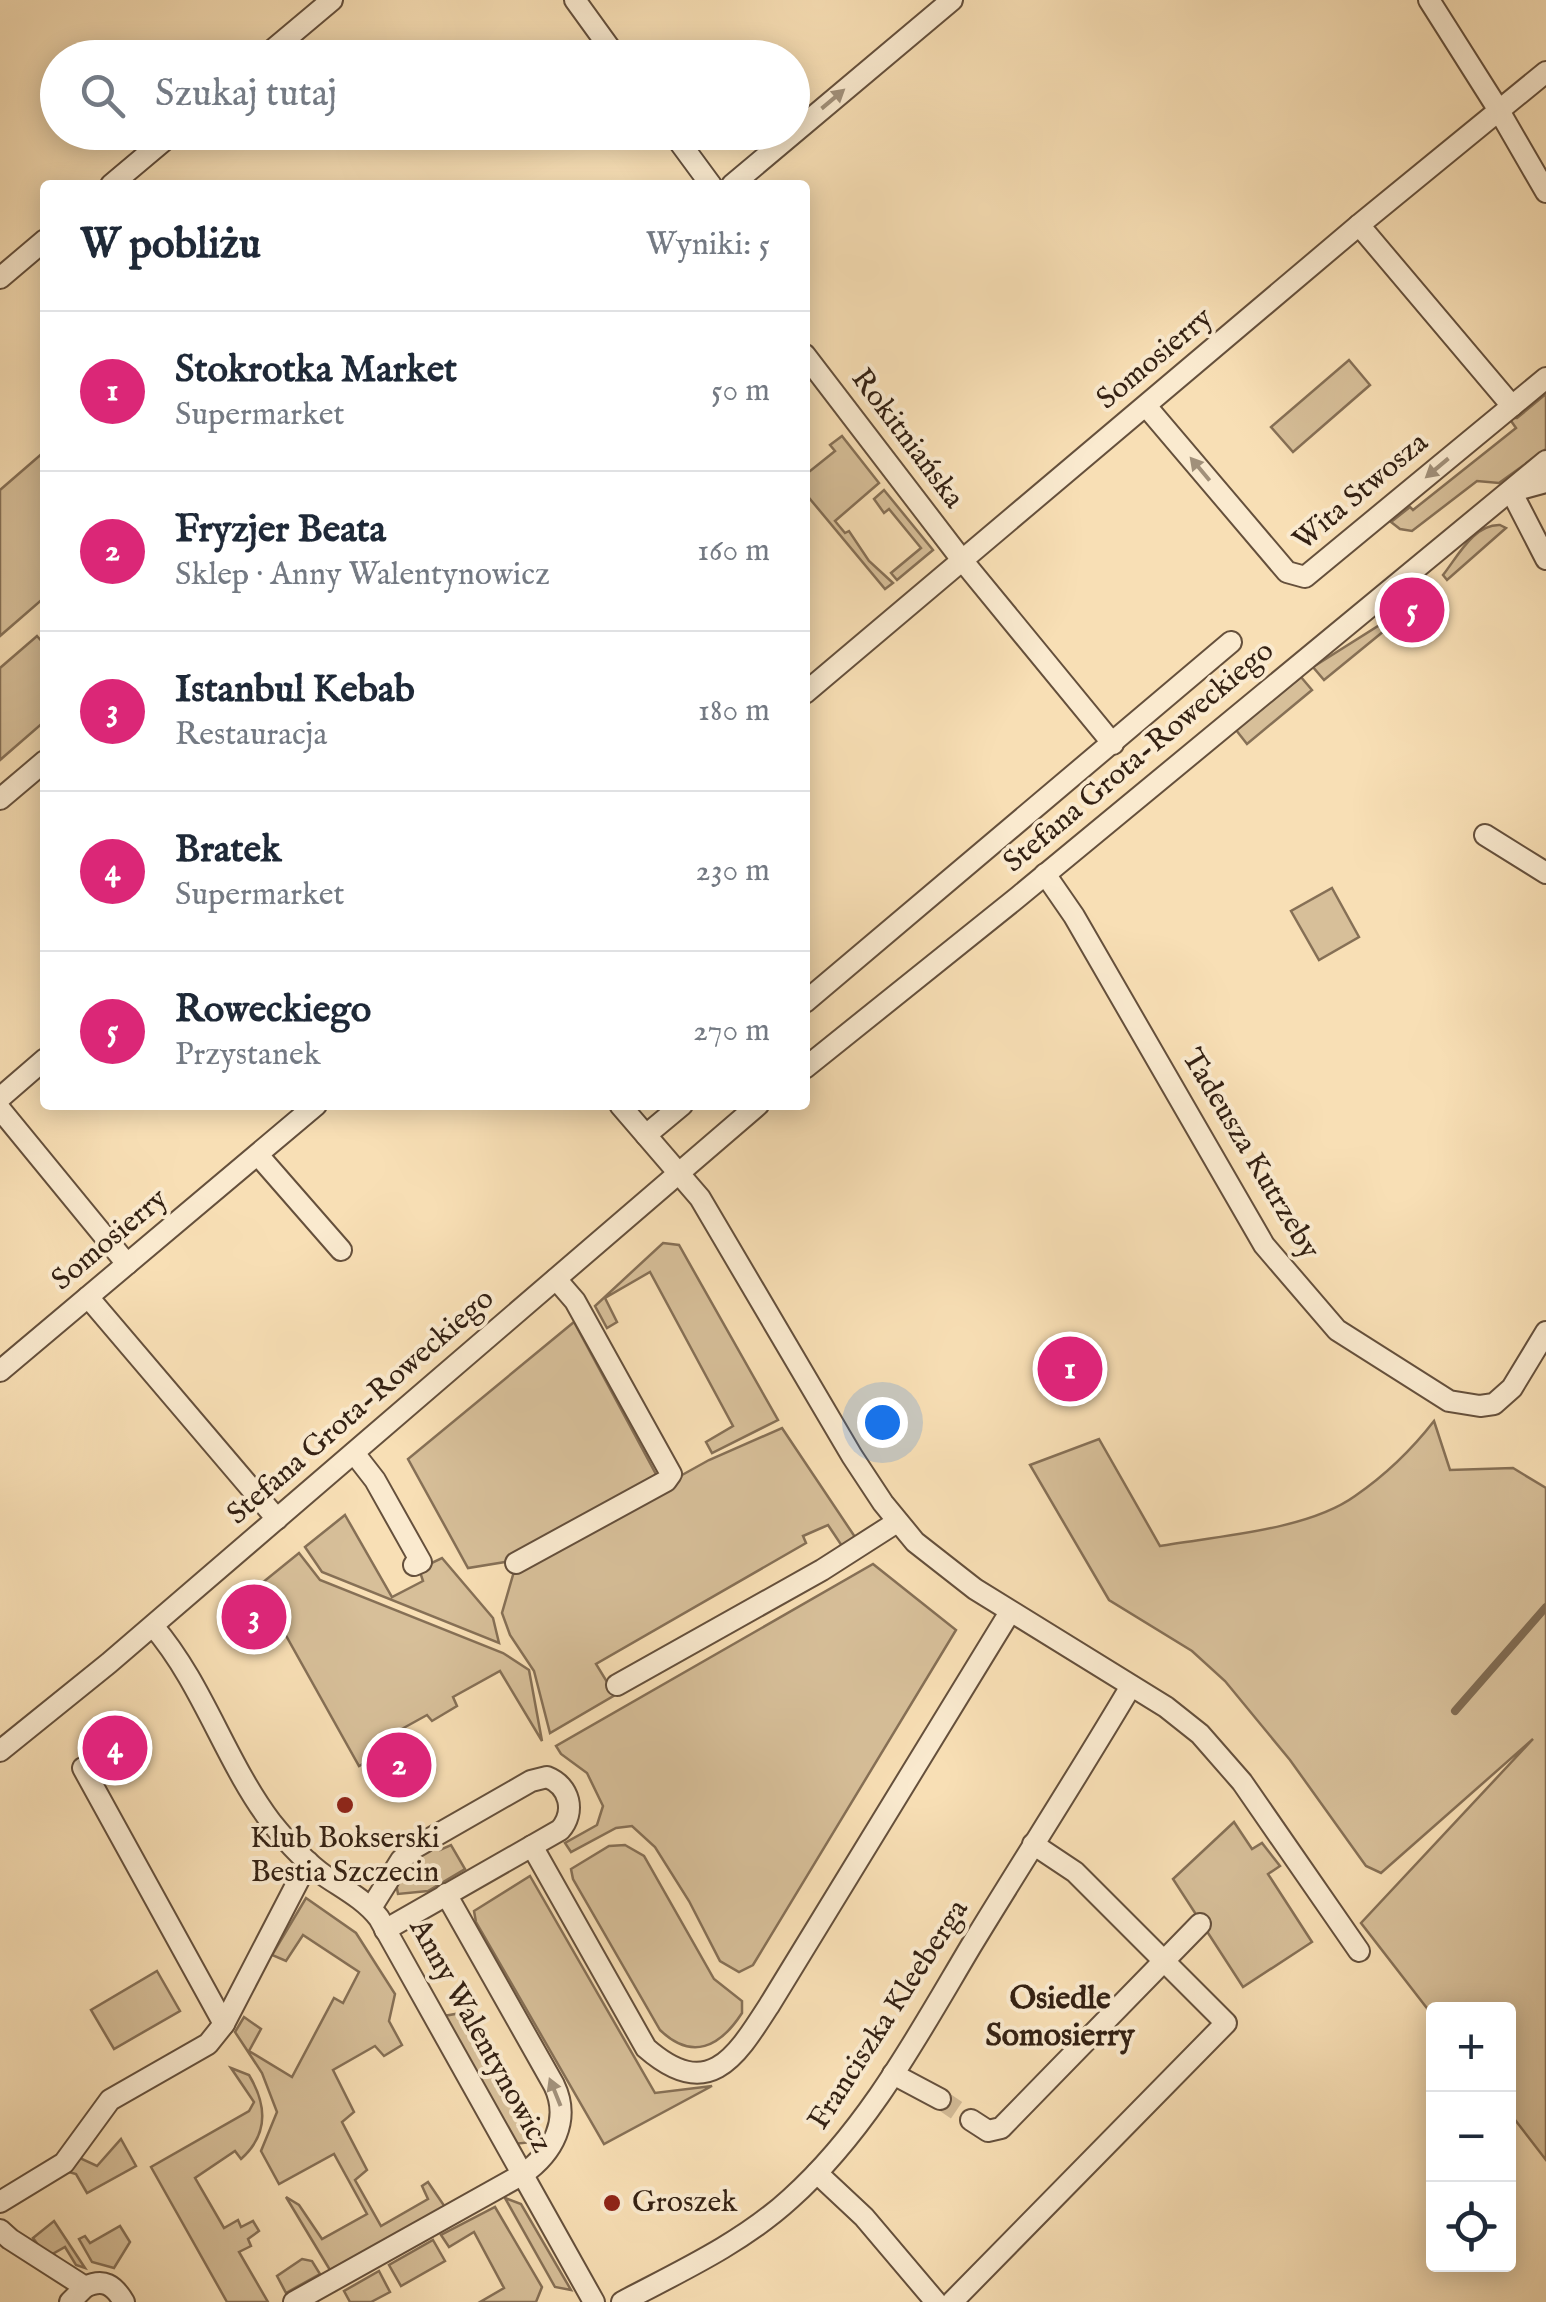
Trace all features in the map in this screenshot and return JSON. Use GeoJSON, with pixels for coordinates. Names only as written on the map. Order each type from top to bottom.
{"type":"FeatureCollection","features":[{"type":"Feature","properties":{"kind":"street"},"geometry":{"type":"LineString","coordinates":[[284,40],[332,0]]}},
{"type":"Feature","properties":{"kind":"street"},"geometry":{"type":"LineString","coordinates":[[575,0],[605,40]]}},
{"type":"Feature","properties":{"kind":"street"},"geometry":{"type":"LineString","coordinates":[[810,119],[952,0]]}},
{"type":"Feature","properties":{"kind":"street"},"geometry":{"type":"LineString","coordinates":[[1429,0],[1546,192]]}},
{"type":"Feature","properties":{"kind":"street","name":"Somosierry"},"geometry":{"type":"LineString","coordinates":[[810,689],[1546,72]]}},
{"type":"Feature","properties":{"kind":"street"},"geometry":{"type":"LineString","coordinates":[[117,180],[153,150]]}},
{"type":"Feature","properties":{"kind":"street"},"geometry":{"type":"LineString","coordinates":[[685,150],[707,180]]}},
{"type":"Feature","properties":{"kind":"street"},"geometry":{"type":"LineString","coordinates":[[738,180],[774,150]]}},
{"type":"Feature","properties":{"kind":"street"},"geometry":{"type":"LineString","coordinates":[[1359,225],[1512,406]]}},
{"type":"Feature","properties":{"kind":"street"},"geometry":{"type":"LineString","coordinates":[[0,278],[40,244]]}},
{"type":"Feature","properties":{"kind":"street","name":"Rokitniańska"},"geometry":{"type":"LineString","coordinates":[[810,362],[962,560]]}},
{"type":"Feature","properties":{"kind":"street","name":"Wita Stwosza"},"geometry":{"type":"LineString","coordinates":[[1146,406],[1287,572],[1304,577],[1546,378]]}},
{"type":"Feature","properties":{"kind":"street","name":"Stefana Grota-Roweckiego"},"geometry":{"type":"LineString","coordinates":[[810,1064],[1546,461]]}},
{"type":"Feature","properties":{"kind":"street","name":"Stefana Grota-Roweckiego"},"geometry":{"type":"LineString","coordinates":[[1510,491],[1546,482]]}},
{"type":"Feature","properties":{"kind":"street"},"geometry":{"type":"LineString","coordinates":[[1510,491],[1543,548]]}},
{"type":"Feature","properties":{"kind":"street","name":"Stefana Grota-Roweckiego"},"geometry":{"type":"LineString","coordinates":[[962,560],[1113,744]]}},
{"type":"Feature","properties":{"kind":"street","name":"Stefana Grota-Roweckiego"},"geometry":{"type":"LineString","coordinates":[[810,998],[1232,642]]}},
{"type":"Feature","properties":{"kind":"street"},"geometry":{"type":"LineString","coordinates":[[0,799],[40,765]]}},
{"type":"Feature","properties":{"kind":"street"},"geometry":{"type":"LineString","coordinates":[[1486,835],[1546,873]]}},
{"type":"Feature","properties":{"kind":"street","name":"Tadeusza Kutrzeby"},"geometry":{"type":"LineString","coordinates":[[1045,874],[1074,916],[1264,1245],[1336,1330],[1449,1400],[1480,1406],[1494,1404],[1512,1388],[1546,1332]]}},
{"type":"Feature","properties":{"kind":"street"},"geometry":{"type":"LineString","coordinates":[[0,1098],[40,1063]]}},
{"type":"Feature","properties":{"kind":"street"},"geometry":{"type":"LineString","coordinates":[[0,1109],[127,1264]]}},
{"type":"Feature","properties":{"kind":"street","name":"Somosierry"},"geometry":{"type":"LineString","coordinates":[[0,1371],[310,1110]]}},
{"type":"Feature","properties":{"kind":"street"},"geometry":{"type":"LineString","coordinates":[[624,1110],[705,1206],[852,1456],[897,1522],[930,1556],[1010,1612],[1184,1720],[1242,1782],[1359,1951]]}},
{"type":"Feature","properties":{"kind":"street"},"geometry":{"type":"LineString","coordinates":[[646,1134],[676,1110]]}},
{"type":"Feature","properties":{"kind":"street","name":"Stefana Grota-Roweckiego"},"geometry":{"type":"LineString","coordinates":[[0,1752],[752,1110]]}},
{"type":"Feature","properties":{"kind":"street"},"geometry":{"type":"LineString","coordinates":[[258,1154],[340,1250]]}},
{"type":"Feature","properties":{"kind":"street"},"geometry":{"type":"LineString","coordinates":[[516,1563],[666,1481],[671,1474],[575,1301],[556,1279]]}},
{"type":"Feature","properties":{"kind":"street"},"geometry":{"type":"LineString","coordinates":[[88,1297],[277,1519]]}},
{"type":"Feature","properties":{"kind":"street"},"geometry":{"type":"LineString","coordinates":[[354,1453],[376,1480],[421,1562],[414,1566]]}},
{"type":"Feature","properties":{"kind":"street"},"geometry":{"type":"LineString","coordinates":[[617,1685],[822,1570],[897,1522]]}},
{"type":"Feature","properties":{"kind":"street"},"geometry":{"type":"LineString","coordinates":[[532,1846],[646,2048],[681,2069],[696,2072],[722,2067],[742,2049],[1010,1612]]}},
{"type":"Feature","properties":{"kind":"street","name":"Anny Walentynowicz"},"geometry":{"type":"LineString","coordinates":[[152,1626],[174,1652],[252,1795],[280,1832],[308,1862],[371,1908],[594,2302]]}},
{"type":"Feature","properties":{"kind":"street","name":"Franciszka Kleeberga"},"geometry":{"type":"LineString","coordinates":[[622,2302],[752,2230],[817,2173],[860,2124],[1131,1686]]}},
{"type":"Feature","properties":{"kind":"street"},"geometry":{"type":"LineString","coordinates":[[83,1768],[224,2024]]}},
{"type":"Feature","properties":{"kind":"street"},"geometry":{"type":"LineString","coordinates":[[371,1908],[396,1867],[414,1848],[531,1781],[547,1777],[561,1786],[568,1797],[570,1816],[560,1830],[385,1930]]}},
{"type":"Feature","properties":{"kind":"street"},"geometry":{"type":"LineString","coordinates":[[952,2302],[1226,2024],[1075,1872],[1034,1844]]}},
{"type":"Feature","properties":{"kind":"street"},"geometry":{"type":"LineString","coordinates":[[0,2202],[64,2162],[110,2100],[208,2044],[224,2024],[308,1862]]}},
{"type":"Feature","properties":{"kind":"street"},"geometry":{"type":"LineString","coordinates":[[294,2302],[523,2174],[547,2152],[560,2125],[560,2098],[446,1894]]}},
{"type":"Feature","properties":{"kind":"street"},"geometry":{"type":"LineString","coordinates":[[971,2120],[988,2131],[1001,2128],[1200,1924]]}},
{"type":"Feature","properties":{"kind":"street"},"geometry":{"type":"LineString","coordinates":[[892,2074],[940,2100]]}},
{"type":"Feature","properties":{"kind":"street"},"geometry":{"type":"LineString","coordinates":[[817,2173],[864,2217],[936,2302]]}},
{"type":"Feature","properties":{"kind":"street"},"geometry":{"type":"LineString","coordinates":[[0,2230],[77,2294],[102,2282],[110,2284],[124,2302]]}},
{"type":"Feature","properties":{"kind":"shaded area"},"geometry":{"type":"Polygon","coordinates":[[[1349,360],[1370,385],[1293,452],[1271,427],[1349,360]]]}},
{"type":"Feature","properties":{"kind":"shaded area"},"geometry":{"type":"Polygon","coordinates":[[[1546,394],[1546,449],[1499,483],[1477,481],[1412,531],[1391,522],[1410,507],[1413,510],[1516,428],[1509,418],[1517,418],[1546,394]]]}},
{"type":"Feature","properties":{"kind":"shaded area"},"geometry":{"type":"Polygon","coordinates":[[[842,436],[879,483],[835,521],[845,533],[849,531],[869,561],[893,583],[885,589],[810,499],[810,471],[835,451],[830,445],[842,436]]]}},
{"type":"Feature","properties":{"kind":"shaded area"},"geometry":{"type":"Polygon","coordinates":[[[40,455],[40,601],[0,636],[0,490],[40,455]]]}},
{"type":"Feature","properties":{"kind":"shaded area"},"geometry":{"type":"Polygon","coordinates":[[[884,490],[933,550],[897,580],[891,573],[921,548],[889,509],[884,513],[874,499],[884,490]]]}},
{"type":"Feature","properties":{"kind":"shaded area"},"geometry":{"type":"Polygon","coordinates":[[[1500,525],[1506,528],[1447,580],[1443,575],[1467,542],[1482,530],[1500,525]]]}},
{"type":"Feature","properties":{"kind":"shaded area"},"geometry":{"type":"Polygon","coordinates":[[[1386,621],[1390,626],[1324,680],[1313,667],[1386,621]]]}},
{"type":"Feature","properties":{"kind":"shaded area"},"geometry":{"type":"Polygon","coordinates":[[[37,636],[40,639],[40,725],[0,760],[0,668],[37,636]]]}},
{"type":"Feature","properties":{"kind":"shaded area"},"geometry":{"type":"Polygon","coordinates":[[[1301,677],[1312,690],[1247,744],[1236,730],[1301,677]]]}},
{"type":"Feature","properties":{"kind":"shaded area"},"geometry":{"type":"Polygon","coordinates":[[[1332,888],[1359,937],[1319,960],[1291,911],[1332,888]]]}},
{"type":"Feature","properties":{"kind":"shaded area"},"geometry":{"type":"Polygon","coordinates":[[[663,1243],[679,1245],[778,1420],[712,1453],[706,1442],[733,1426],[650,1272],[605,1298],[617,1322],[607,1328],[595,1306],[663,1243]]]}},
{"type":"Feature","properties":{"kind":"shaded area"},"geometry":{"type":"Polygon","coordinates":[[[574,1322],[658,1478],[505,1562],[468,1568],[408,1459],[574,1322]]]}},
{"type":"Feature","properties":{"kind":"shaded area"},"geometry":{"type":"Polygon","coordinates":[[[1434,1421],[1450,1470],[1513,1468],[1546,1488],[1546,2160],[1516,2121],[1516,2002],[1426,2002],[1426,2007],[1361,1923],[1533,1739],[1381,1873],[1366,1866],[1290,1760],[1225,1681],[1192,1651],[1109,1600],[1030,1465],[1099,1439],[1160,1546],[1262,1530],[1313,1517],[1355,1496],[1407,1451],[1434,1421]]]}},
{"type":"Feature","properties":{"kind":"shaded area"},"geometry":{"type":"Polygon","coordinates":[[[782,1428],[855,1537],[842,1546],[828,1525],[803,1536],[806,1543],[596,1664],[615,1695],[550,1733],[534,1671],[510,1635],[502,1613],[515,1568],[709,1460],[782,1428]]]}},
{"type":"Feature","properties":{"kind":"shaded area"},"geometry":{"type":"Polygon","coordinates":[[[345,1515],[392,1597],[423,1581],[419,1569],[442,1558],[493,1618],[499,1643],[322,1572],[305,1547],[345,1515]]]}},
{"type":"Feature","properties":{"kind":"shaded area"},"geometry":{"type":"Polygon","coordinates":[[[299,1553],[320,1580],[503,1653],[529,1670],[542,1741],[500,1671],[453,1697],[457,1706],[432,1721],[427,1715],[382,1740],[388,1750],[359,1766],[279,1623],[288,1610],[281,1600],[273,1601],[262,1583],[299,1553]]]}},
{"type":"Feature","properties":{"kind":"shaded area"},"geometry":{"type":"Polygon","coordinates":[[[873,1564],[956,1630],[753,1965],[739,1972],[720,1961],[655,1847],[632,1826],[616,1828],[571,1852],[565,1843],[597,1825],[603,1806],[587,1773],[556,1746],[873,1564]]]}},
{"type":"Feature","properties":{"kind":"shaded area"},"geometry":{"type":"Polygon","coordinates":[[[1234,1822],[1252,1849],[1262,1843],[1280,1866],[1268,1874],[1312,1942],[1243,1987],[1173,1879],[1234,1822]]]}},
{"type":"Feature","properties":{"kind":"shaded area"},"geometry":{"type":"Polygon","coordinates":[[[436,1844],[440,1850],[451,1845],[465,1869],[428,1891],[398,1894],[396,1883],[415,1858],[436,1844]]]}},
{"type":"Feature","properties":{"kind":"shaded area"},"geometry":{"type":"Polygon","coordinates":[[[625,1845],[644,1856],[714,1979],[742,2001],[742,2013],[733,2025],[705,2046],[683,2045],[660,2030],[573,1879],[571,1869],[609,1846],[625,1845]]]}},
{"type":"Feature","properties":{"kind":"shaded area"},"geometry":{"type":"Polygon","coordinates":[[[530,1876],[655,2093],[712,2086],[604,2144],[476,1922],[474,1911],[530,1876]]]}},
{"type":"Feature","properties":{"kind":"shaded area"},"geometry":{"type":"Polygon","coordinates":[[[306,1898],[356,1933],[395,1994],[389,2021],[402,2045],[384,2056],[375,2046],[333,2070],[354,2112],[342,2122],[367,2170],[355,2180],[381,2226],[428,2199],[422,2186],[428,2182],[445,2207],[330,2270],[286,2197],[299,2205],[322,2239],[367,2214],[334,2154],[279,2184],[261,2151],[277,2112],[262,2073],[235,2032],[244,2017],[261,2029],[249,2051],[292,2077],[334,1998],[343,2003],[359,1972],[303,1935],[286,1961],[272,1955],[306,1898]]]}},
{"type":"Feature","properties":{"kind":"shaded area"},"geometry":{"type":"Polygon","coordinates":[[[157,1971],[180,2011],[114,2049],[91,2010],[157,1971]]]}},
{"type":"Feature","properties":{"kind":"shaded area"},"geometry":{"type":"Polygon","coordinates":[[[461,2013],[532,2142],[514,2144],[444,2016],[461,2013]]]}},
{"type":"Feature","properties":{"kind":"shaded area"},"geometry":{"type":"Polygon","coordinates":[[[231,2068],[249,2075],[255,2086],[262,2108],[261,2129],[241,2159],[235,2151],[195,2178],[224,2228],[238,2220],[241,2227],[253,2221],[259,2231],[248,2239],[251,2246],[239,2252],[268,2302],[227,2302],[151,2167],[249,2111],[254,2102],[231,2068]]]}},
{"type":"Feature","properties":{"kind":"shaded area"},"geometry":{"type":"Polygon","coordinates":[[[121,2139],[136,2166],[87,2193],[76,2174],[69,2172],[80,2158],[97,2166],[121,2139]]]}},
{"type":"Feature","properties":{"kind":"shaded area"},"geometry":{"type":"Polygon","coordinates":[[[505,2198],[521,2204],[571,2290],[555,2287],[505,2198]]]}},
{"type":"Feature","properties":{"kind":"shaded area"},"geometry":{"type":"Polygon","coordinates":[[[495,2207],[542,2287],[536,2302],[480,2302],[504,2288],[474,2232],[449,2247],[441,2235],[495,2207]]]}},
{"type":"Feature","properties":{"kind":"shaded area"},"geometry":{"type":"Polygon","coordinates":[[[54,2221],[85,2268],[76,2265],[65,2247],[47,2257],[33,2238],[54,2221]]]}},
{"type":"Feature","properties":{"kind":"shaded area"},"geometry":{"type":"Polygon","coordinates":[[[120,2226],[130,2242],[114,2268],[92,2262],[79,2239],[85,2236],[90,2243],[120,2226]]]}},
{"type":"Feature","properties":{"kind":"shaded area"},"geometry":{"type":"Polygon","coordinates":[[[433,2240],[445,2261],[401,2286],[389,2265],[433,2240]]]}},
{"type":"Feature","properties":{"kind":"shaded area"},"geometry":{"type":"Polygon","coordinates":[[[302,2259],[312,2261],[320,2274],[286,2293],[277,2276],[302,2259]]]}},
{"type":"Feature","properties":{"kind":"shaded area"},"geometry":{"type":"Polygon","coordinates":[[[379,2271],[390,2292],[371,2302],[350,2302],[344,2291],[379,2271]]]}},
{"type":"Feature","properties":{"kind":"waterway"},"geometry":{"type":"LineString","coordinates":[[1455,1711],[1546,1607]]}},
{"type":"Feature","properties":{"kind":"tunnel"},"geometry":{"type":"LineString","coordinates":[[940,2099],[971,2120]]}},
{"type":"Feature","properties":{"kind":"place","name":"Roweckiego"},"geometry":{"type":"Point","coordinates":[1412,610]}},
{"type":"Feature","properties":{"kind":"place","name":"Stokrotka Market"},"geometry":{"type":"Point","coordinates":[1070,1369]}},
{"type":"Feature","properties":{"kind":"place","name":"Istanbul Kebab"},"geometry":{"type":"Point","coordinates":[254,1617]}},
{"type":"Feature","properties":{"kind":"place","name":"Bratek"},"geometry":{"type":"Point","coordinates":[115,1748]}},
{"type":"Feature","properties":{"kind":"place","name":"Fryzjer Beata"},"geometry":{"type":"Point","coordinates":[399,1765]}},
{"type":"Feature","properties":{"kind":"place","name":"Klub Bokserski Bestia Szczecin"},"geometry":{"type":"Point","coordinates":[345,1805]}},
{"type":"Feature","properties":{"kind":"place","name":"Groszek"},"geometry":{"type":"Point","coordinates":[612,2203]}},
{"type":"Feature","properties":{"kind":"district","name":"Osiedle Somosierry"},"geometry":{"type":"Point","coordinates":[1060,2018]}}]}
